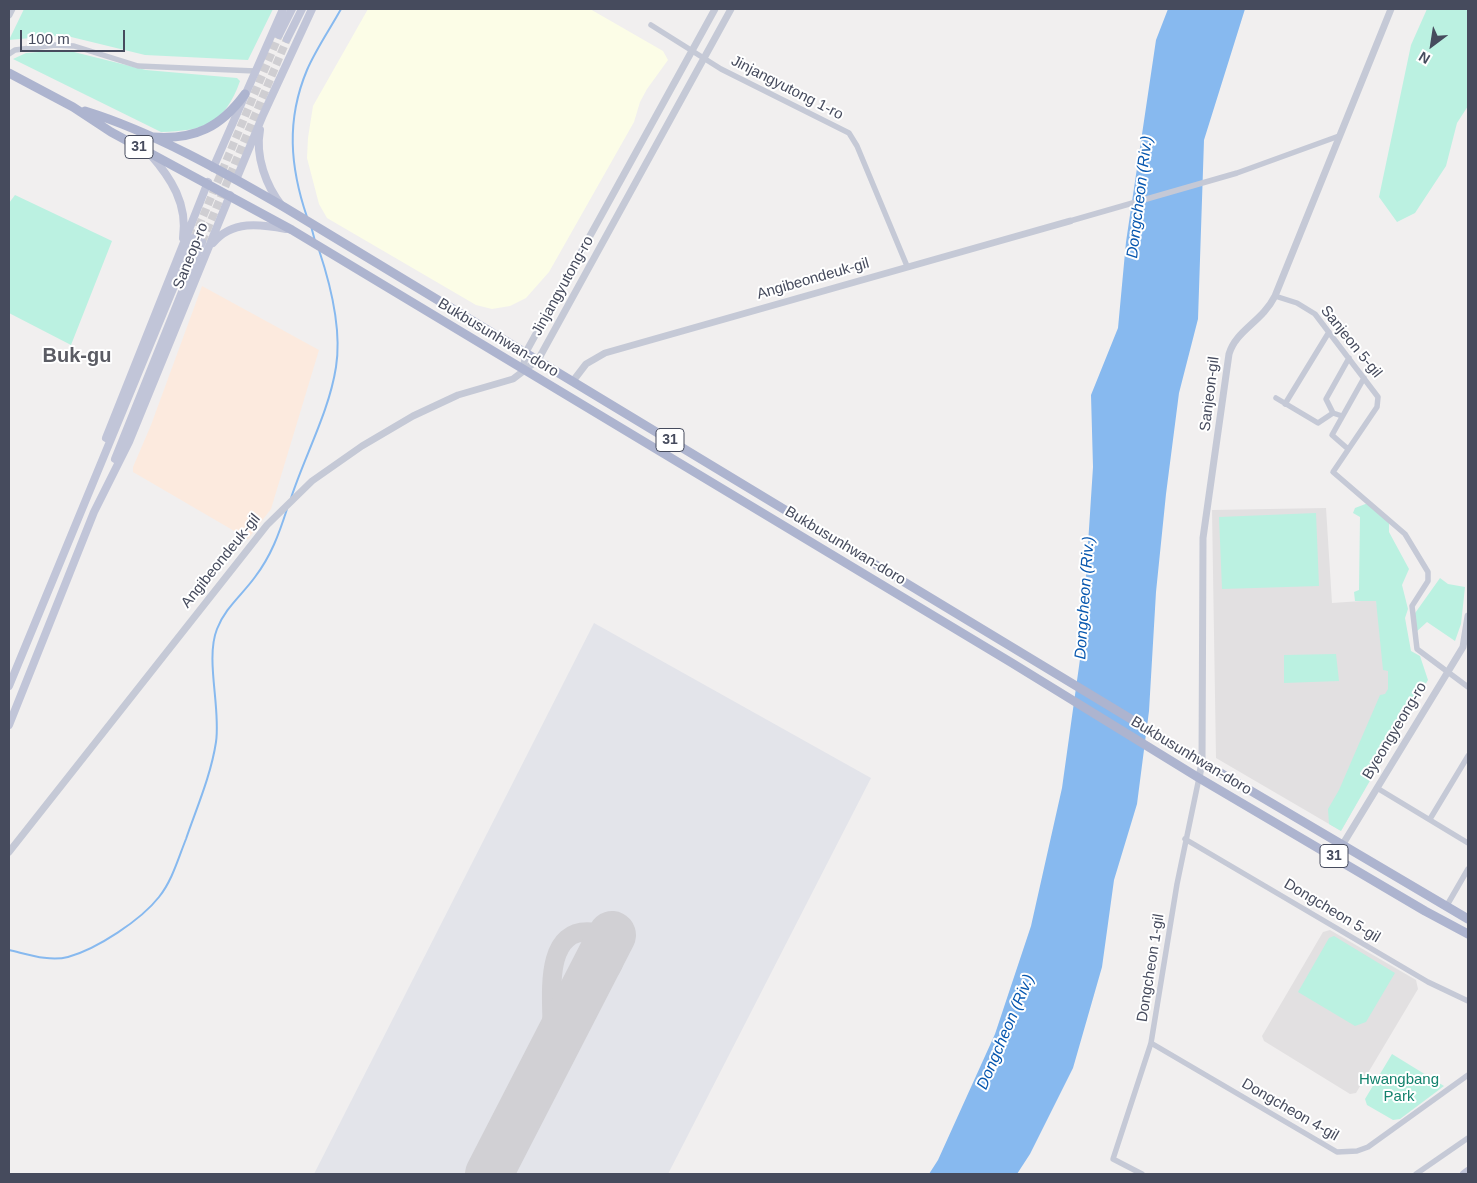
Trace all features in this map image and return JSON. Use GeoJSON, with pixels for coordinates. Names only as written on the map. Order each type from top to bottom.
{"type":"FeatureCollection","features":[{"type":"Feature","properties":{"kind":"main road","name":"Saneop-ro"},"geometry":{"type":"LineString","coordinates":[[82,508],[124,391],[213,168],[283,9]]}},
{"type":"Feature","properties":{"kind":"main road"},"geometry":{"type":"LineString","coordinates":[[279,35],[292,9]]}},
{"type":"Feature","properties":{"kind":"main road"},"geometry":{"type":"LineString","coordinates":[[288,39],[302,9]]}},
{"type":"Feature","properties":{"kind":"main road","name":"Saneop-ro"},"geometry":{"type":"LineString","coordinates":[[94,512],[129,442],[263,115],[312,9]]}},
{"type":"Feature","properties":{"kind":"main road","name":"31"},"geometry":{"type":"LineString","coordinates":[[9,73],[73,107],[111,132],[208,182]]}},
{"type":"Feature","properties":{"kind":"main road"},"geometry":{"type":"LineString","coordinates":[[146,135],[162,138],[184,136],[204,131],[229,115],[245,94]]}},
{"type":"Feature","properties":{"kind":"main road","name":"31"},"geometry":{"type":"LineString","coordinates":[[73,107],[116,121],[213,168]]}},
{"type":"Feature","properties":{"kind":"main road"},"geometry":{"type":"LineString","coordinates":[[263,115],[259,146],[263,168],[271,189],[287,209]]}},
{"type":"Feature","properties":{"kind":"main road"},"geometry":{"type":"LineString","coordinates":[[147,150],[171,180],[177,192],[183,220],[182,247]]}},
{"type":"Feature","properties":{"kind":"main road","name":"Bukbusunhwan-doro"},"geometry":{"type":"LineString","coordinates":[[213,168],[287,209],[526,352],[1014,649],[1342,846],[1468,919]]}},
{"type":"Feature","properties":{"kind":"main road","name":"Bukbusunhwan-doro"},"geometry":{"type":"LineString","coordinates":[[208,182],[295,232],[1200,778],[1468,934]]}},
{"type":"Feature","properties":{"kind":"main road"},"geometry":{"type":"LineString","coordinates":[[208,250],[220,236],[239,226],[258,224],[295,232]]}},
{"type":"Feature","properties":{"kind":"main road","name":"Saneop-ro"},"geometry":{"type":"LineString","coordinates":[[9,686],[194,238]]}},
{"type":"Feature","properties":{"kind":"main road","name":"Saneop-ro"},"geometry":{"type":"LineString","coordinates":[[9,725],[202,242]]}},
{"type":"Feature","properties":{"kind":"main road"},"geometry":{"type":"LineString","coordinates":[[1464,1174],[1468,1171]]}},
{"type":"Feature","properties":{"kind":"street"},"geometry":{"type":"LineString","coordinates":[[9,15],[12,9]]}},
{"type":"Feature","properties":{"kind":"street","name":"Jinjangyutong-ro"},"geometry":{"type":"LineString","coordinates":[[523,369],[526,352],[715,9]]}},
{"type":"Feature","properties":{"kind":"street","name":"Jinjangyutong-ro"},"geometry":{"type":"LineString","coordinates":[[523,369],[538,360],[731,9]]}},
{"type":"Feature","properties":{"kind":"street","name":"Sanjeon-gil"},"geometry":{"type":"LineString","coordinates":[[1200,778],[1202,762],[1204,538],[1229,354],[1237,338],[1264,314],[1275,296],[1391,9]]}},
{"type":"Feature","properties":{"kind":"street","name":"Jinjangyutong 1-ro"},"geometry":{"type":"LineString","coordinates":[[651,26],[704,58],[848,133],[857,146],[907,266]]}},
{"type":"Feature","properties":{"kind":"street"},"geometry":{"type":"LineString","coordinates":[[9,54],[15,50],[55,44],[74,46],[138,66],[255,71]]}},
{"type":"Feature","properties":{"kind":"street"},"geometry":{"type":"LineString","coordinates":[[1070,221],[1237,173],[1339,136]]}},
{"type":"Feature","properties":{"kind":"street","name":"Angibeondeuk-gil"},"geometry":{"type":"LineString","coordinates":[[573,381],[586,364],[605,353],[1070,221]]}},
{"type":"Feature","properties":{"kind":"street","name":"Sanjeon 5-gil"},"geometry":{"type":"LineString","coordinates":[[1275,296],[1306,308],[1314,314],[1378,398],[1377,407],[1333,472],[1405,534],[1428,572],[1428,581],[1412,606],[1415,646],[1419,652],[1447,672]]}},
{"type":"Feature","properties":{"kind":"street"},"geometry":{"type":"LineString","coordinates":[[1286,404],[1329,332]]}},
{"type":"Feature","properties":{"kind":"street"},"geometry":{"type":"LineString","coordinates":[[1332,413],[1326,399],[1349,358]]}},
{"type":"Feature","properties":{"kind":"street","name":"Angibeondeuk-gil"},"geometry":{"type":"LineString","coordinates":[[9,852],[266,525],[312,482],[362,446],[413,416],[458,395],[513,379],[523,369]]}},
{"type":"Feature","properties":{"kind":"street"},"geometry":{"type":"LineString","coordinates":[[1348,450],[1332,435],[1364,378]]}},
{"type":"Feature","properties":{"kind":"street"},"geometry":{"type":"LineString","coordinates":[[1276,398],[1318,423],[1332,413]]}},
{"type":"Feature","properties":{"kind":"street"},"geometry":{"type":"LineString","coordinates":[[1332,413],[1342,416]]}},
{"type":"Feature","properties":{"kind":"street","name":"Byeongyeong-ro"},"geometry":{"type":"LineString","coordinates":[[1336,857],[1465,642],[1468,616]]}},
{"type":"Feature","properties":{"kind":"street"},"geometry":{"type":"LineString","coordinates":[[1447,672],[1468,687]]}},
{"type":"Feature","properties":{"kind":"street"},"geometry":{"type":"LineString","coordinates":[[1430,819],[1468,756]]}},
{"type":"Feature","properties":{"kind":"street","name":"Dongcheon 1-gil"},"geometry":{"type":"LineString","coordinates":[[1142,1174],[1113,1159],[1151,1043],[1186,839],[1200,778]]}},
{"type":"Feature","properties":{"kind":"street"},"geometry":{"type":"LineString","coordinates":[[1377,788],[1468,843]]}},
{"type":"Feature","properties":{"kind":"street","name":"Dongcheon 5-gil"},"geometry":{"type":"LineString","coordinates":[[1186,839],[1428,982],[1468,1001]]}},
{"type":"Feature","properties":{"kind":"street"},"geometry":{"type":"LineString","coordinates":[[1446,907],[1468,869]]}},
{"type":"Feature","properties":{"kind":"street","name":"Dongcheon 4-gil"},"geometry":{"type":"LineString","coordinates":[[1151,1043],[1326,1148],[1348,1153],[1368,1147],[1468,1074]]}},
{"type":"Feature","properties":{"kind":"street"},"geometry":{"type":"LineString","coordinates":[[1416,1174],[1468,1138]]}},
{"type":"Feature","properties":{"kind":"shaded area"},"geometry":{"type":"Polygon","coordinates":[[[368,9],[590,9],[663,51],[668,60],[647,89],[640,102],[634,122],[549,272],[526,298],[510,306],[492,309],[476,305],[327,218],[319,204],[307,158],[313,106],[368,9]]]}},
{"type":"Feature","properties":{"kind":"shaded area"},"geometry":{"type":"Polygon","coordinates":[[[202,286],[319,350],[271,509],[248,539],[133,472],[133,467],[151,425],[202,286]]]}},
{"type":"Feature","properties":{"kind":"shaded area"},"geometry":{"type":"Polygon","coordinates":[[[1326,508],[1332,603],[1376,600],[1389,671],[1405,717],[1341,831],[1216,758],[1212,510],[1326,508]]]}},
{"type":"Feature","properties":{"kind":"shaded area"},"geometry":{"type":"Polygon","coordinates":[[[594,623],[871,778],[668,1174],[314,1174],[594,623]]]}},
{"type":"Feature","properties":{"kind":"shaded area"},"geometry":{"type":"Polygon","coordinates":[[[1330,930],[1416,980],[1418,989],[1356,1093],[1350,1094],[1264,1041],[1262,1036],[1323,932],[1330,930]]]}},
{"type":"Feature","properties":{"kind":"green space"},"geometry":{"type":"Polygon","coordinates":[[[24,9],[273,9],[248,60],[145,55],[63,35],[9,40],[24,9]]]}},
{"type":"Feature","properties":{"kind":"green space"},"geometry":{"type":"Polygon","coordinates":[[[1427,9],[1468,9],[1468,106],[1457,123],[1446,166],[1415,213],[1397,222],[1379,197],[1411,45],[1427,9]]]}},
{"type":"Feature","properties":{"kind":"green space"},"geometry":{"type":"Polygon","coordinates":[[[66,50],[146,70],[237,78],[240,81],[227,107],[211,122],[189,130],[161,132],[13,59],[26,53],[66,50]]]}},
{"type":"Feature","properties":{"kind":"green space"},"geometry":{"type":"Polygon","coordinates":[[[15,195],[112,241],[71,345],[9,313],[9,203],[15,195]]]}},
{"type":"Feature","properties":{"kind":"green space"},"geometry":{"type":"Polygon","coordinates":[[[1368,503],[1389,522],[1389,532],[1409,569],[1402,585],[1408,609],[1405,618],[1411,651],[1420,656],[1428,680],[1341,831],[1329,824],[1328,809],[1339,790],[1380,695],[1385,694],[1388,689],[1388,671],[1383,670],[1376,601],[1355,601],[1354,592],[1359,590],[1360,517],[1353,513],[1355,508],[1368,503]]]}},
{"type":"Feature","properties":{"kind":"green space"},"geometry":{"type":"Polygon","coordinates":[[[1316,513],[1319,586],[1222,589],[1219,517],[1316,513]]]}},
{"type":"Feature","properties":{"kind":"green space"},"geometry":{"type":"Polygon","coordinates":[[[1440,578],[1448,584],[1465,587],[1461,624],[1455,641],[1427,622],[1415,633],[1413,616],[1440,578]]]}},
{"type":"Feature","properties":{"kind":"green space"},"geometry":{"type":"Polygon","coordinates":[[[1336,654],[1339,681],[1284,683],[1284,655],[1336,654]]]}},
{"type":"Feature","properties":{"kind":"green space"},"geometry":{"type":"Polygon","coordinates":[[[1334,936],[1395,973],[1366,1022],[1355,1026],[1298,992],[1329,938],[1334,936]]]}},
{"type":"Feature","properties":{"kind":"green space","name":"Hwangbang Park"},"geometry":{"type":"Polygon","coordinates":[[[1392,1054],[1444,1086],[1400,1119],[1393,1120],[1367,1105],[1365,1099],[1392,1054]]]}},
{"type":"Feature","properties":{"kind":"water","name":"Dongcheon (Riv.)"},"geometry":{"type":"Polygon","coordinates":[[[1168,9],[1245,9],[1204,140],[1198,319],[1179,393],[1166,494],[1156,592],[1149,711],[1137,804],[1114,880],[1102,967],[1073,1068],[1030,1154],[1017,1174],[929,1174],[938,1160],[995,1034],[1031,926],[1062,788],[1081,652],[1093,467],[1091,395],[1118,328],[1126,242],[1156,40],[1168,9]]]}},
{"type":"Feature","properties":{"kind":"waterway"},"geometry":{"type":"LineString","coordinates":[[307,217],[294,162],[293,125],[300,89],[307,70],[341,9]]}},
{"type":"Feature","properties":{"kind":"waterway"},"geometry":{"type":"LineString","coordinates":[[311,226],[315,241]]}},
{"type":"Feature","properties":{"kind":"waterway"},"geometry":{"type":"LineString","coordinates":[[291,498],[328,400],[336,367],[338,338],[334,308],[328,278],[319,250]]}},
{"type":"Feature","properties":{"kind":"waterway"},"geometry":{"type":"LineString","coordinates":[[9,950],[53,959],[79,953],[118,933],[151,906],[164,891],[186,839],[214,754],[217,714],[212,655],[217,629],[229,608],[250,584],[266,561],[278,536],[287,509]]}},
{"type":"Feature","properties":{"kind":"taxiway"},"geometry":{"type":"LineString","coordinates":[[541,1073],[548,1053],[552,1032],[553,970],[557,954],[564,942],[575,934],[591,932],[602,935],[613,948],[613,965],[608,973],[581,1001],[566,1025]]}},
{"type":"Feature","properties":{"kind":"runway"},"geometry":{"type":"LineString","coordinates":[[489,1174],[612,935]]}},
{"type":"Feature","properties":{"kind":"tunnel"},"geometry":{"type":"LineString","coordinates":[[194,238],[279,35]]}},
{"type":"Feature","properties":{"kind":"tunnel"},"geometry":{"type":"LineString","coordinates":[[202,242],[287,39]]}},
{"type":"Feature","properties":{"kind":"district","name":"Buk-gu"},"geometry":{"type":"Point","coordinates":[77,356]}}]}
